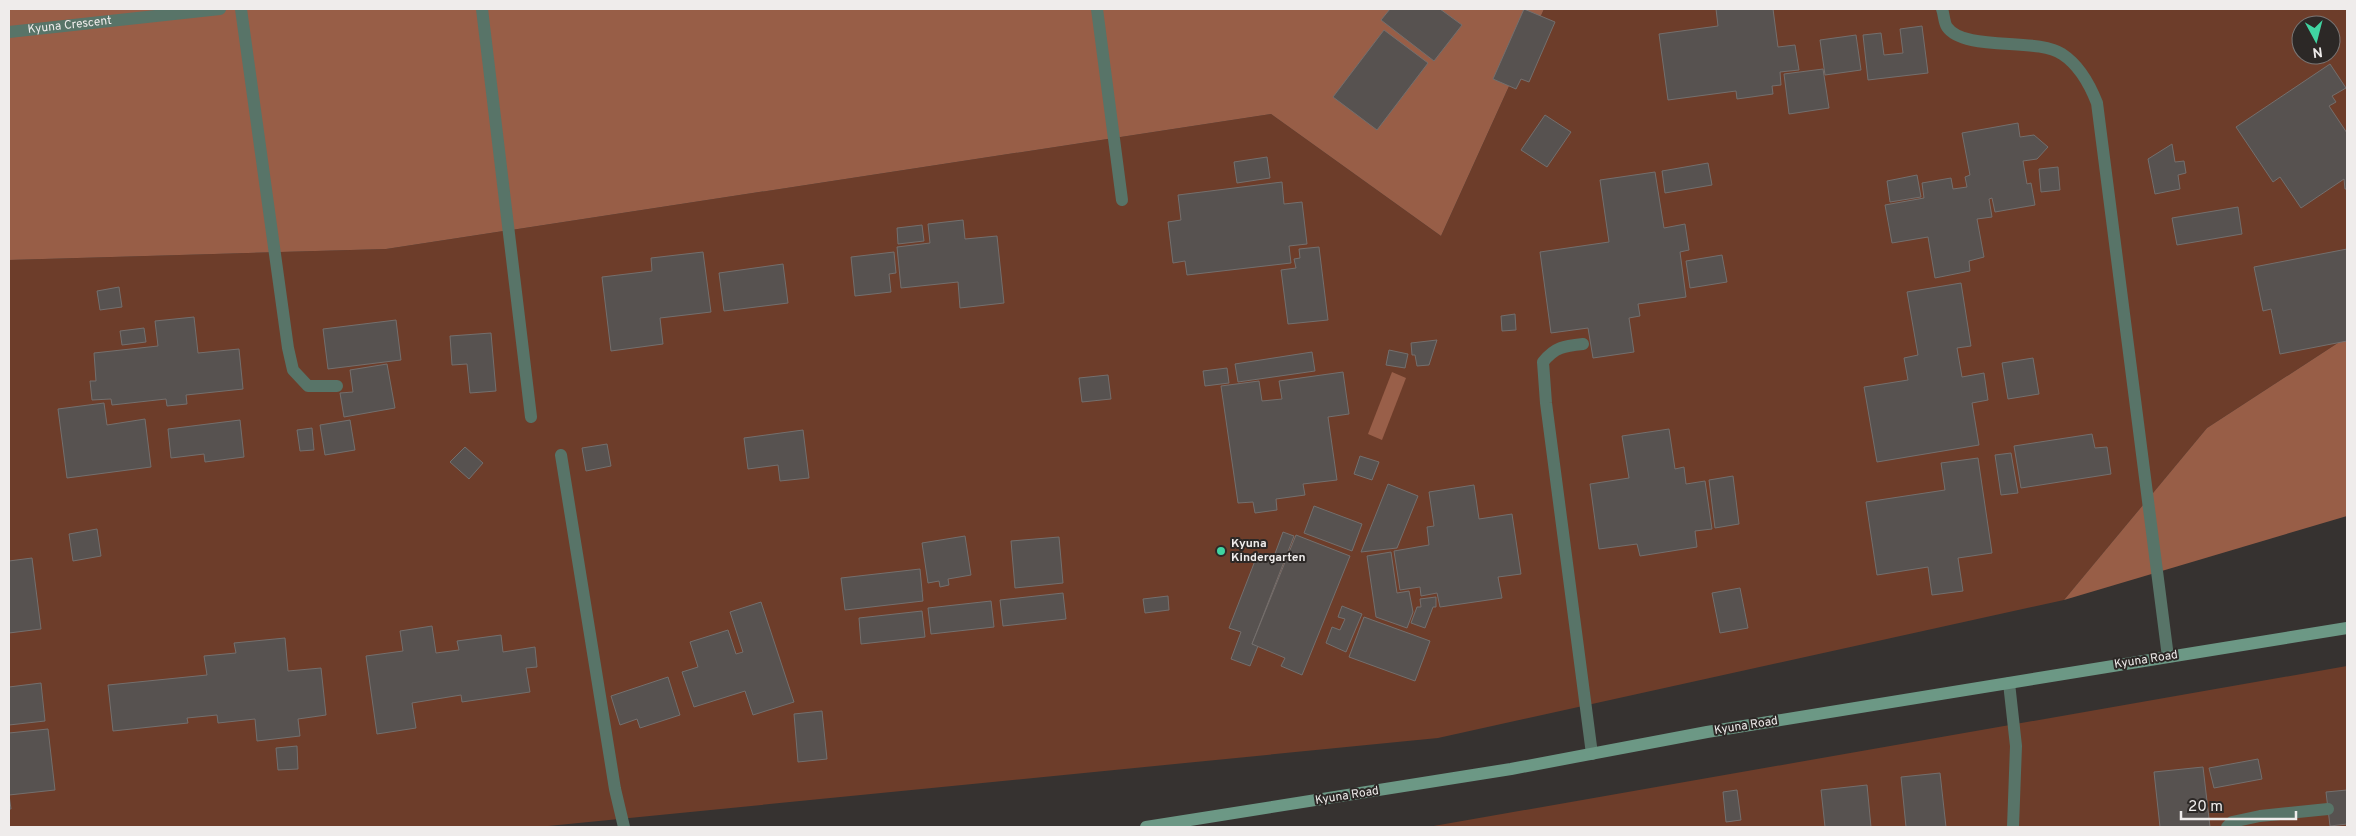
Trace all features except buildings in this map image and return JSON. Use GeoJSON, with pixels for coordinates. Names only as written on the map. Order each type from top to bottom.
{"type":"FeatureCollection","features":[{"type":"Feature","properties":{"kind":"main road","name":"Kyuna Road"},"geometry":{"type":"LineString","coordinates":[[1146,827],[1344,797],[1707,732],[2347,628]]}},
{"type":"Feature","properties":{"kind":"street","name":"Kyuna Crescent"},"geometry":{"type":"LineString","coordinates":[[9,32],[220,9]]}},
{"type":"Feature","properties":{"kind":"street"},"geometry":{"type":"LineString","coordinates":[[241,9],[257,116],[276,268],[294,370],[308,386],[337,386]]}},
{"type":"Feature","properties":{"kind":"street"},"geometry":{"type":"LineString","coordinates":[[482,9],[531,417]]}},
{"type":"Feature","properties":{"kind":"street"},"geometry":{"type":"LineString","coordinates":[[1097,9],[1122,200]]}},
{"type":"Feature","properties":{"kind":"street"},"geometry":{"type":"LineString","coordinates":[[1942,9],[1947,27],[1957,35],[1980,41],[2051,48],[2063,54],[2089,83],[2097,104],[2168,657]]}},
{"type":"Feature","properties":{"kind":"street"},"geometry":{"type":"LineString","coordinates":[[1583,344],[1560,346],[1551,352],[1543,362],[1546,403],[1592,754]]}},
{"type":"Feature","properties":{"kind":"street"},"geometry":{"type":"LineString","coordinates":[[561,455],[615,789],[624,827]]}},
{"type":"Feature","properties":{"kind":"street"},"geometry":{"type":"LineString","coordinates":[[2009,683],[2016,746],[2013,827]]}},
{"type":"Feature","properties":{"kind":"street"},"geometry":{"type":"LineString","coordinates":[[2227,827],[2232,822],[2260,816],[2328,809]]}},
{"type":"Feature","properties":{"kind":"shaded area"},"geometry":{"type":"Polygon","coordinates":[[[9,9],[1544,9],[1441,236],[1271,114],[386,249],[9,260],[9,9]]]}},
{"type":"Feature","properties":{"kind":"shaded area"},"geometry":{"type":"Polygon","coordinates":[[[1544,9],[2347,9],[2347,337],[2207,428],[2064,600],[1438,738],[538,827],[9,827],[9,260],[386,249],[1271,114],[1441,236],[1544,9]]]}},
{"type":"Feature","properties":{"kind":"shaded area"},"geometry":{"type":"Polygon","coordinates":[[[2347,337],[2347,516],[2064,600],[2207,428],[2347,337]]]}},
{"type":"Feature","properties":{"kind":"shaded area"},"geometry":{"type":"Polygon","coordinates":[[[1392,372],[1406,378],[1382,440],[1368,434],[1392,372]]]}},
{"type":"Feature","properties":{"kind":"shaded area"},"geometry":{"type":"Polygon","coordinates":[[[2347,666],[2347,827],[1428,827],[2347,666]]]}},
{"type":"Feature","properties":{"kind":"place","name":"Kyuna Kindergarten"},"geometry":{"type":"Point","coordinates":[1221,551]}}]}
